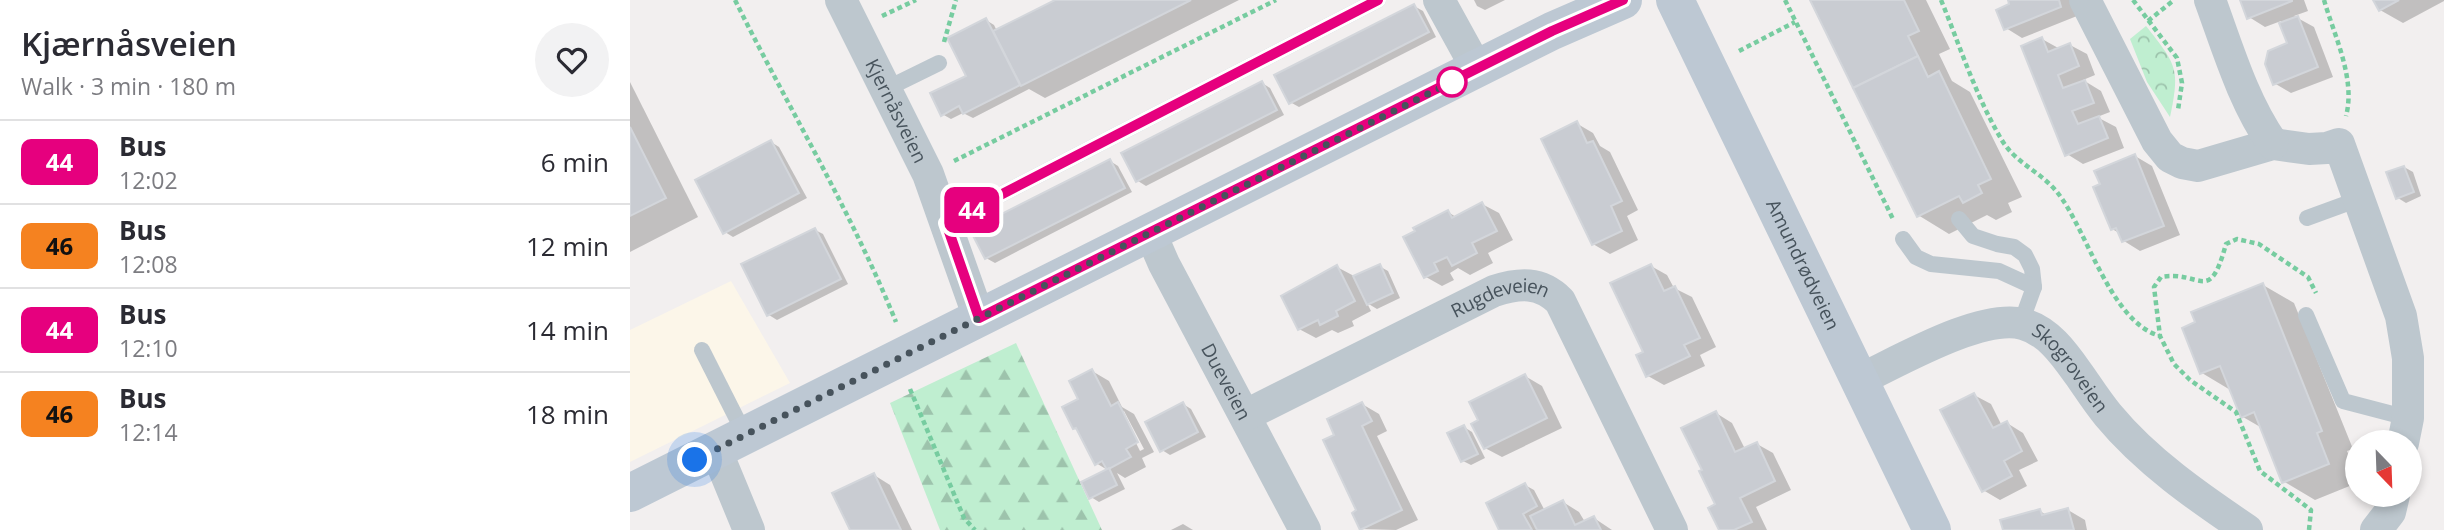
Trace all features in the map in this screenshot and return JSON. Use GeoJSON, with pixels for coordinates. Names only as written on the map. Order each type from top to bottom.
{"type":"FeatureCollection","features":[{"type":"Feature","properties":{"kind":"main road"},"geometry":{"type":"LineString","coordinates":[[630,493],[731,442],[896,340],[979,318],[1552,31],[1623,0]]}},
{"type":"Feature","properties":{"kind":"main road","name":"Amundrødveien"},"geometry":{"type":"LineString","coordinates":[[1675,0],[1932,530]]}},
{"type":"Feature","properties":{"kind":"street","name":"Kjernåsveien"},"geometry":{"type":"LineString","coordinates":[[841,0],[928,174],[979,318]]}},
{"type":"Feature","properties":{"kind":"street"},"geometry":{"type":"LineString","coordinates":[[1439,0],[1477,69]]}},
{"type":"Feature","properties":{"kind":"street"},"geometry":{"type":"LineString","coordinates":[[2085,0],[2157,141],[2170,157],[2198,166],[2273,144],[2309,149],[2339,144],[2401,316],[2408,358],[2406,430]]}},
{"type":"Feature","properties":{"kind":"street"},"geometry":{"type":"LineString","coordinates":[[2210,0],[2242,86],[2260,125],[2273,144]]}},
{"type":"Feature","properties":{"kind":"street","name":"Dueveien"},"geometry":{"type":"LineString","coordinates":[[1150,232],[1164,264],[1305,530]]}},
{"type":"Feature","properties":{"kind":"street","name":"Rugdeveien"},"geometry":{"type":"LineString","coordinates":[[1246,415],[1494,292],[1516,284],[1535,285],[1554,295],[1566,312],[1672,530]]}},
{"type":"Feature","properties":{"kind":"street","name":"Skogroveien"},"geometry":{"type":"LineString","coordinates":[[1859,380],[1968,329],[1995,323],[2021,323],[2046,333],[2109,416],[2150,457],[2201,499],[2248,530]]}},
{"type":"Feature","properties":{"kind":"street"},"geometry":{"type":"LineString","coordinates":[[731,442],[749,530]]}},
{"type":"Feature","properties":{"kind":"street"},"geometry":{"type":"LineString","coordinates":[[2376,530],[2391,508]]}},
{"type":"Feature","properties":{"kind":"lane"},"geometry":{"type":"LineString","coordinates":[[946,223],[1378,0]]}},
{"type":"Feature","properties":{"kind":"lane"},"geometry":{"type":"LineString","coordinates":[[886,89],[939,63]]}},
{"type":"Feature","properties":{"kind":"lane"},"geometry":{"type":"LineString","coordinates":[[2307,218],[2359,199]]}},
{"type":"Feature","properties":{"kind":"lane"},"geometry":{"type":"LineString","coordinates":[[1959,219],[1973,236],[2014,247],[2025,256],[2032,269],[2034,287],[2021,323]]}},
{"type":"Feature","properties":{"kind":"lane"},"geometry":{"type":"LineString","coordinates":[[1903,239],[1916,257],[1931,264],[1999,271],[2034,287]]}},
{"type":"Feature","properties":{"kind":"lane"},"geometry":{"type":"LineString","coordinates":[[2306,315],[2343,401],[2406,430]]}},
{"type":"Feature","properties":{"kind":"lane"},"geometry":{"type":"LineString","coordinates":[[702,350],[731,442]]}},
{"type":"Feature","properties":{"kind":"path"},"geometry":{"type":"LineString","coordinates":[[735,0],[822,167],[884,294],[896,340],[964,518],[975,530]]}},
{"type":"Feature","properties":{"kind":"path"},"geometry":{"type":"LineString","coordinates":[[939,63],[956,0]]}},
{"type":"Feature","properties":{"kind":"path"},"geometry":{"type":"LineString","coordinates":[[928,174],[1276,0]]}},
{"type":"Feature","properties":{"kind":"path"},"geometry":{"type":"LineString","coordinates":[[1785,0],[1903,239]]}},
{"type":"Feature","properties":{"kind":"path"},"geometry":{"type":"LineString","coordinates":[[1941,0],[1986,111],[2002,140],[2015,158],[2056,190],[2109,288],[2128,313],[2143,327],[2160,336]]}},
{"type":"Feature","properties":{"kind":"path"},"geometry":{"type":"LineString","coordinates":[[2133,0],[2177,58],[2182,83],[2177,116],[2169,131],[2157,141]]}},
{"type":"Feature","properties":{"kind":"path"},"geometry":{"type":"LineString","coordinates":[[2148,21],[2174,0]]}},
{"type":"Feature","properties":{"kind":"path"},"geometry":{"type":"LineString","coordinates":[[2324,0],[2343,53],[2349,107],[2339,144]]}},
{"type":"Feature","properties":{"kind":"path"},"geometry":{"type":"LineString","coordinates":[[1739,51],[1796,22]]}},
{"type":"Feature","properties":{"kind":"path"},"geometry":{"type":"LineString","coordinates":[[2306,315],[2316,303],[2317,295],[2308,277],[2259,244],[2237,239],[2226,244],[2219,270],[2207,280],[2168,276],[2156,281],[2154,298],[2160,336],[2174,364],[2190,380],[2236,412],[2260,471],[2311,510],[2309,530]]}},
{"type":"Feature","properties":{"kind":"shaded area"},"geometry":{"type":"Polygon","coordinates":[[[731,281],[790,383],[630,462],[630,330],[731,281]]]}},
{"type":"Feature","properties":{"kind":"green space"},"geometry":{"type":"Polygon","coordinates":[[[2146,26],[2170,59],[2173,68],[2175,88],[2170,117],[2147,82],[2130,39],[2146,26]]]}},
{"type":"Feature","properties":{"kind":"green space"},"geometry":{"type":"Polygon","coordinates":[[[1016,343],[1102,530],[940,530],[890,403],[1016,343]]]}},
{"type":"Feature","properties":{"kind":"building"},"geometry":{"type":"Polygon","coordinates":[[[1055,0],[1191,0],[1021,86],[993,31],[1055,0]]]}},
{"type":"Feature","properties":{"kind":"building"},"geometry":{"type":"Polygon","coordinates":[[[1810,0],[1904,0],[1919,31],[1908,36],[1918,56],[1853,88],[1810,0]]]}},
{"type":"Feature","properties":{"kind":"building"},"geometry":{"type":"Polygon","coordinates":[[[2008,0],[2059,0],[2061,7],[2004,30],[1996,10],[2009,4],[2008,0]]]}},
{"type":"Feature","properties":{"kind":"building"},"geometry":{"type":"Polygon","coordinates":[[[2240,0],[2292,0],[2292,1],[2247,19],[2240,0]]]}},
{"type":"Feature","properties":{"kind":"building"},"geometry":{"type":"Polygon","coordinates":[[[2373,0],[2399,0],[2379,11],[2373,0]]]}},
{"type":"Feature","properties":{"kind":"building"},"geometry":{"type":"Polygon","coordinates":[[[1414,4],[1429,32],[1289,104],[1274,75],[1414,4]]]}},
{"type":"Feature","properties":{"kind":"building"},"geometry":{"type":"Polygon","coordinates":[[[2298,16],[2318,67],[2273,85],[2265,64],[2268,51],[2287,43],[2279,23],[2298,16]]]}},
{"type":"Feature","properties":{"kind":"building"},"geometry":{"type":"Polygon","coordinates":[[[986,18],[1020,85],[963,114],[959,106],[941,116],[930,93],[966,76],[947,38],[986,18]]]}},
{"type":"Feature","properties":{"kind":"building"},"geometry":{"type":"Polygon","coordinates":[[[2042,37],[2048,52],[2070,43],[2079,66],[2058,75],[2063,88],[2085,80],[2094,103],[2072,111],[2078,124],[2099,116],[2108,138],[2065,156],[2021,46],[2042,37]]]}},
{"type":"Feature","properties":{"kind":"building"},"geometry":{"type":"Polygon","coordinates":[[[1918,56],[1928,77],[1939,71],[1991,179],[1978,185],[1982,193],[1963,203],[1959,196],[1917,217],[1853,88],[1918,56]]]}},
{"type":"Feature","properties":{"kind":"building"},"geometry":{"type":"Polygon","coordinates":[[[1262,81],[1277,110],[1136,182],[1121,153],[1262,81]]]}},
{"type":"Feature","properties":{"kind":"building"},"geometry":{"type":"Polygon","coordinates":[[[1577,121],[1587,143],[1593,141],[1622,201],[1611,206],[1622,231],[1592,245],[1541,139],[1577,121]]]}},
{"type":"Feature","properties":{"kind":"building"},"geometry":{"type":"Polygon","coordinates":[[[630,127],[666,198],[630,216],[630,127]]]}},
{"type":"Feature","properties":{"kind":"building"},"geometry":{"type":"Polygon","coordinates":[[[771,140],[799,193],[723,234],[695,180],[771,140]]]}},
{"type":"Feature","properties":{"kind":"building"},"geometry":{"type":"Polygon","coordinates":[[[2135,154],[2164,226],[2122,242],[2116,228],[2111,230],[2093,187],[2100,184],[2094,171],[2135,154]]]}},
{"type":"Feature","properties":{"kind":"building"},"geometry":{"type":"Polygon","coordinates":[[[1110,159],[1125,188],[985,259],[970,230],[1110,159]]]}},
{"type":"Feature","properties":{"kind":"building"},"geometry":{"type":"Polygon","coordinates":[[[2404,166],[2414,192],[2396,199],[2386,172],[2404,166]]]}},
{"type":"Feature","properties":{"kind":"building"},"geometry":{"type":"Polygon","coordinates":[[[1482,202],[1497,231],[1472,243],[1477,253],[1452,266],[1447,257],[1434,263],[1438,271],[1424,278],[1403,237],[1415,231],[1413,228],[1448,210],[1452,218],[1482,202]]]}},
{"type":"Feature","properties":{"kind":"building"},"geometry":{"type":"Polygon","coordinates":[[[815,228],[841,279],[767,316],[741,264],[815,228]]]}},
{"type":"Feature","properties":{"kind":"building"},"geometry":{"type":"Polygon","coordinates":[[[1380,264],[1393,293],[1367,305],[1353,276],[1380,264]]]}},
{"type":"Feature","properties":{"kind":"building"},"geometry":{"type":"Polygon","coordinates":[[[1651,264],[1664,291],[1675,286],[1700,338],[1684,345],[1690,356],[1646,377],[1636,355],[1643,352],[1610,283],[1651,264]]]}},
{"type":"Feature","properties":{"kind":"building"},"geometry":{"type":"Polygon","coordinates":[[[1337,265],[1355,301],[1336,311],[1338,316],[1320,325],[1318,320],[1298,330],[1281,296],[1337,265]]]}},
{"type":"Feature","properties":{"kind":"building"},"geometry":{"type":"Polygon","coordinates":[[[2263,283],[2322,431],[2317,433],[2329,464],[2282,483],[2254,412],[2241,418],[2220,366],[2200,374],[2182,328],[2195,322],[2191,312],[2263,283]]]}},
{"type":"Feature","properties":{"kind":"building"},"geometry":{"type":"Polygon","coordinates":[[[1092,369],[1111,406],[1118,402],[1138,442],[1126,449],[1131,457],[1107,470],[1102,461],[1095,465],[1062,407],[1078,399],[1069,381],[1092,369]]]}},
{"type":"Feature","properties":{"kind":"building"},"geometry":{"type":"Polygon","coordinates":[[[1525,374],[1547,418],[1484,449],[1471,424],[1478,420],[1469,402],[1525,374]]]}},
{"type":"Feature","properties":{"kind":"building"},"geometry":{"type":"Polygon","coordinates":[[[1974,393],[1993,428],[2007,421],[2022,451],[2004,461],[2012,476],[1982,492],[1940,410],[1974,393]]]}},
{"type":"Feature","properties":{"kind":"building"},"geometry":{"type":"Polygon","coordinates":[[[1183,402],[1198,432],[1160,452],[1145,422],[1183,402]]]}},
{"type":"Feature","properties":{"kind":"building"},"geometry":{"type":"Polygon","coordinates":[[[1362,402],[1372,421],[1362,426],[1402,510],[1360,530],[1352,513],[1356,510],[1323,440],[1334,435],[1327,419],[1362,402]]]}},
{"type":"Feature","properties":{"kind":"building"},"geometry":{"type":"Polygon","coordinates":[[[1716,411],[1735,452],[1757,442],[1775,481],[1740,498],[1752,522],[1734,530],[1719,530],[1708,508],[1715,504],[1681,428],[1716,411]]]}},
{"type":"Feature","properties":{"kind":"building"},"geometry":{"type":"Polygon","coordinates":[[[1464,425],[1478,454],[1461,462],[1447,433],[1464,425]]]}},
{"type":"Feature","properties":{"kind":"building"},"geometry":{"type":"Polygon","coordinates":[[[1109,468],[1117,485],[1089,499],[1081,482],[1109,468]]]}},
{"type":"Feature","properties":{"kind":"building"},"geometry":{"type":"Polygon","coordinates":[[[874,473],[901,530],[850,530],[832,493],[874,473]]]}},
{"type":"Feature","properties":{"kind":"building"},"geometry":{"type":"Polygon","coordinates":[[[1525,483],[1537,506],[1523,514],[1532,530],[1499,530],[1486,503],[1525,483]]]}},
{"type":"Feature","properties":{"kind":"building"},"geometry":{"type":"Polygon","coordinates":[[[1563,500],[1575,525],[1594,516],[1601,530],[1537,530],[1530,516],[1563,500]]]}},
{"type":"Feature","properties":{"kind":"building"},"geometry":{"type":"Polygon","coordinates":[[[2068,508],[2074,530],[2003,530],[2000,520],[2040,509],[2042,515],[2068,508]]]}},
{"type":"Feature","properties":{"kind":"bus line","name":"44"},"geometry":{"type":"LineString","coordinates":[[1378,0],[946,223],[979,318],[1552,31],[1623,0]]}},
{"type":"Feature","properties":{"kind":"route"},"geometry":{"type":"LineString","coordinates":[[695,460],[1452,82]]}}]}
